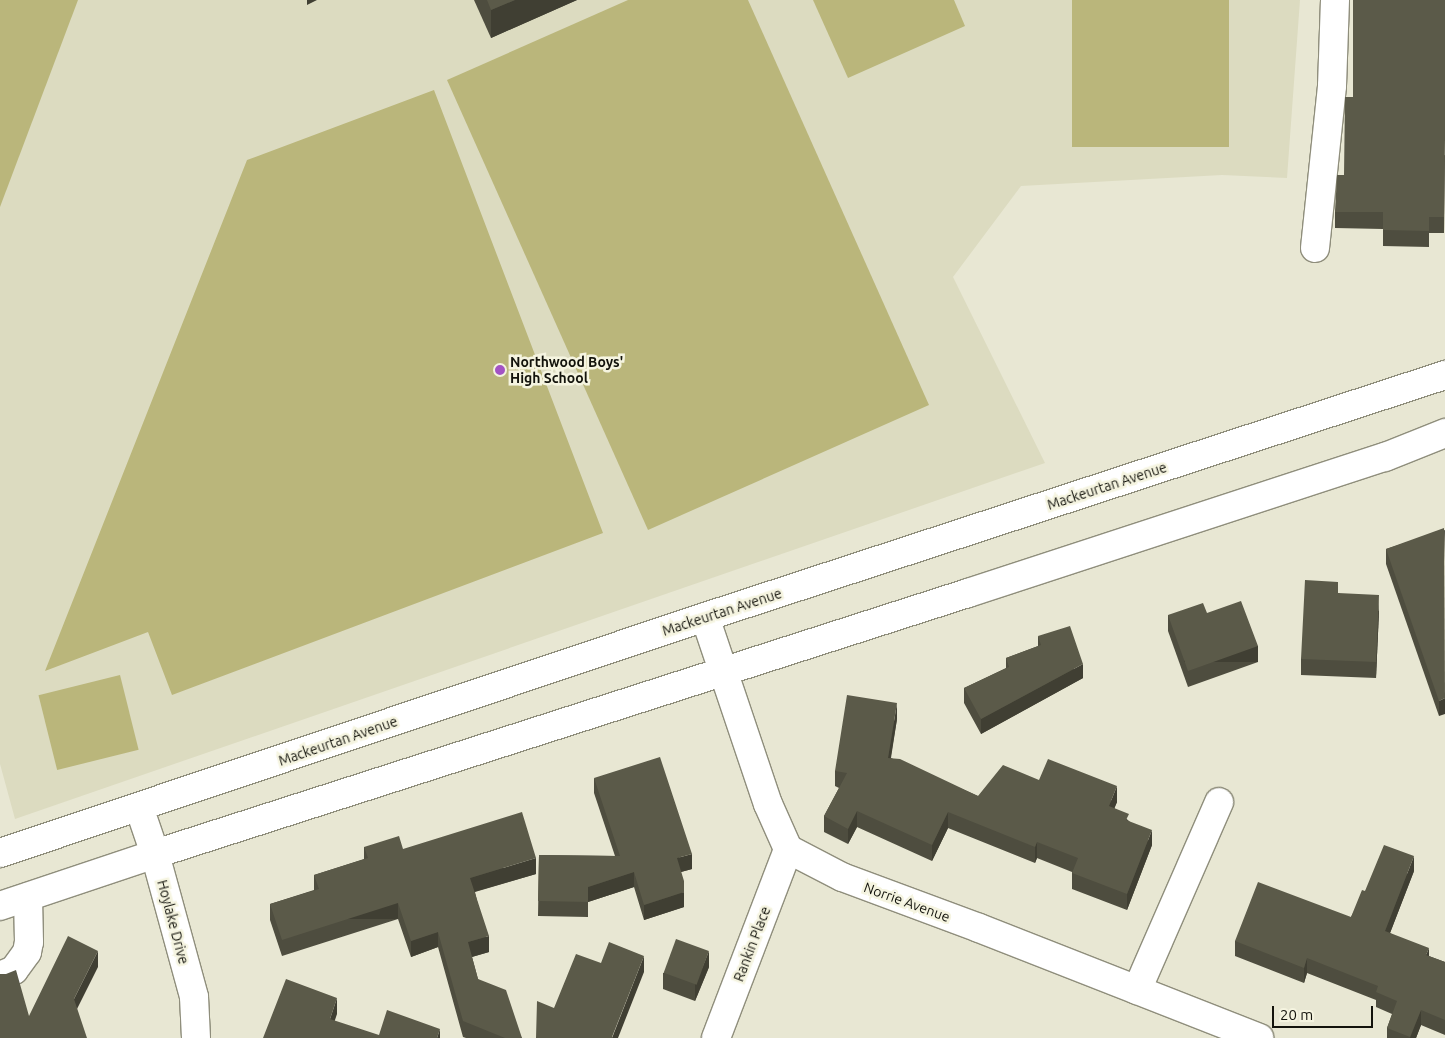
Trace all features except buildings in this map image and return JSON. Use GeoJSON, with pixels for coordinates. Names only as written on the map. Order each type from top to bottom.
{"type":"FeatureCollection","features":[{"type":"Feature","properties":{"kind":"street"},"geometry":{"type":"LineString","coordinates":[[1315,248],[1332,86],[1334,0]]}},
{"type":"Feature","properties":{"kind":"street","name":"Mackeurtan Avenue"},"geometry":{"type":"LineString","coordinates":[[0,853],[705,617],[1445,375]]}},
{"type":"Feature","properties":{"kind":"street"},"geometry":{"type":"LineString","coordinates":[[0,906],[154,854],[723,673],[1385,457],[1445,433]]}},
{"type":"Feature","properties":{"kind":"street"},"geometry":{"type":"LineString","coordinates":[[705,617],[768,804],[788,849]]}},
{"type":"Feature","properties":{"kind":"street"},"geometry":{"type":"LineString","coordinates":[[1137,990],[1219,802]]}},
{"type":"Feature","properties":{"kind":"street","name":"Hoylake Drive"},"geometry":{"type":"LineString","coordinates":[[139,807],[194,997],[196,1038]]}},
{"type":"Feature","properties":{"kind":"street","name":"Norrie Avenue"},"geometry":{"type":"LineString","coordinates":[[788,849],[842,878],[1259,1038]]}},
{"type":"Feature","properties":{"kind":"street","name":"Rankin Place"},"geometry":{"type":"LineString","coordinates":[[716,1038],[788,849]]}},
{"type":"Feature","properties":{"kind":"street"},"geometry":{"type":"LineString","coordinates":[[0,976],[14,970],[27,952],[29,942],[28,897]]}},
{"type":"Feature","properties":{"kind":"shaded area","name":"Northwood Boys' High School"},"geometry":{"type":"Polygon","coordinates":[[[0,0],[1300,0],[1287,178],[1222,175],[1021,186],[953,277],[1045,463],[15,819],[0,764],[0,0]]]}},
{"type":"Feature","properties":{"kind":"shaded area"},"geometry":{"type":"Polygon","coordinates":[[[0,0],[78,0],[0,207],[0,0]]]}},
{"type":"Feature","properties":{"kind":"shaded area"},"geometry":{"type":"Polygon","coordinates":[[[628,0],[748,0],[929,405],[648,530],[447,80],[628,0]]]}},
{"type":"Feature","properties":{"kind":"shaded area"},"geometry":{"type":"Polygon","coordinates":[[[813,0],[954,0],[965,26],[848,78],[813,0]]]}},
{"type":"Feature","properties":{"kind":"shaded area"},"geometry":{"type":"Polygon","coordinates":[[[1072,0],[1229,0],[1229,147],[1072,147],[1072,0]]]}},
{"type":"Feature","properties":{"kind":"shaded area"},"geometry":{"type":"Polygon","coordinates":[[[434,90],[603,533],[172,695],[148,632],[45,671],[247,160],[434,90]]]}},
{"type":"Feature","properties":{"kind":"shaded area"},"geometry":{"type":"Polygon","coordinates":[[[120,675],[139,750],[57,770],[38,695],[120,675]]]}},
{"type":"Feature","properties":{"kind":"place","name":"Northwood Boys' High School"},"geometry":{"type":"Point","coordinates":[500,370]}}]}
